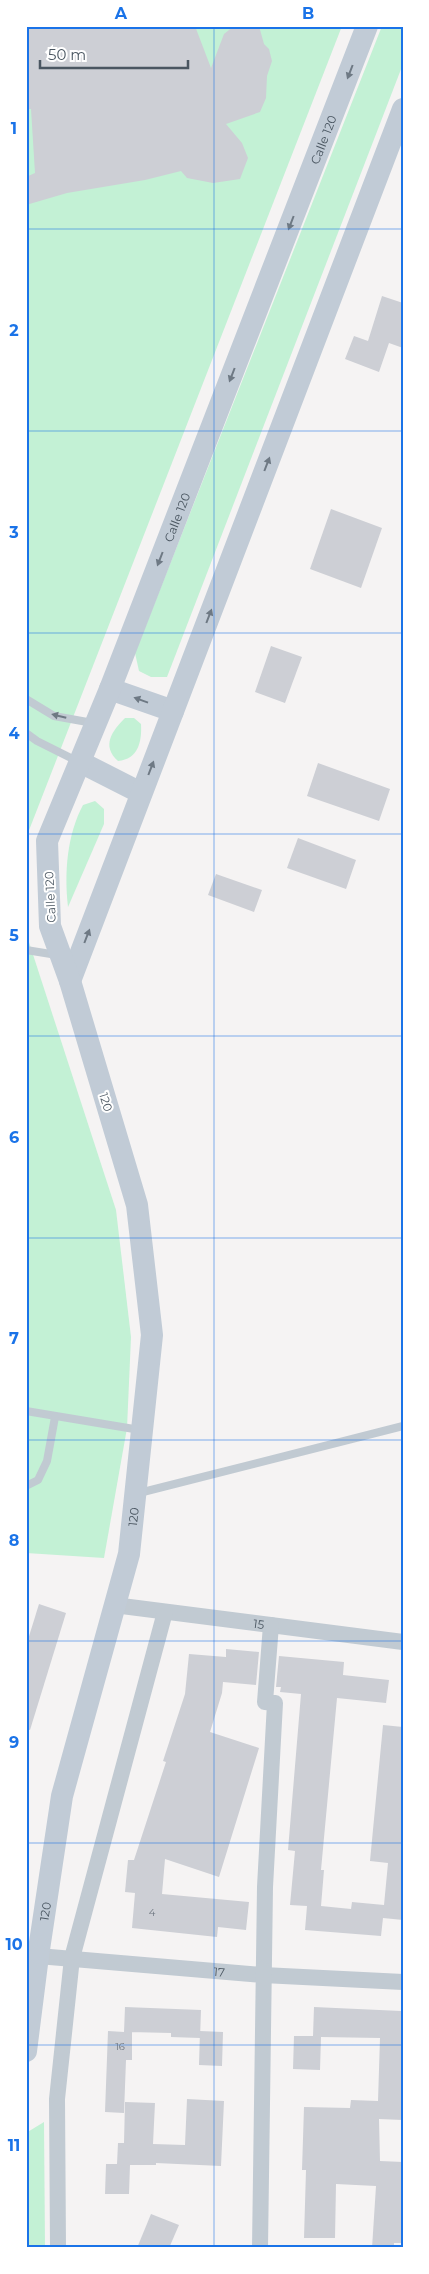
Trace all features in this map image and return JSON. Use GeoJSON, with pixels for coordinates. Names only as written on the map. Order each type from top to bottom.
{"type":"FeatureCollection","features":[{"type":"Feature","properties":{"kind":"main road","name":"Calle 120"},"geometry":{"type":"LineString","coordinates":[[70,982],[50,926],[47,841],[110,689],[367,26]]}},
{"type":"Feature","properties":{"kind":"main road"},"geometry":{"type":"LineString","coordinates":[[70,982],[403,109]]}},
{"type":"Feature","properties":{"kind":"main road"},"geometry":{"type":"LineString","coordinates":[[110,689],[173,711]]}},
{"type":"Feature","properties":{"kind":"main road"},"geometry":{"type":"LineString","coordinates":[[80,762],[141,793]]}},
{"type":"Feature","properties":{"kind":"main road","name":"120"},"geometry":{"type":"LineString","coordinates":[[26,2051],[62,1796],[128,1554],[152,1335],[137,1205],[70,982]]}},
{"type":"Feature","properties":{"kind":"street","name":"15"},"geometry":{"type":"LineString","coordinates":[[114,1605],[403,1642]]}},
{"type":"Feature","properties":{"kind":"street"},"geometry":{"type":"LineString","coordinates":[[58,2248],[57,2099],[72,1958],[164,1612]]}},
{"type":"Feature","properties":{"kind":"street"},"geometry":{"type":"LineString","coordinates":[[260,2248],[265,1887],[275,1703],[265,1702],[271,1625]]}},
{"type":"Feature","properties":{"kind":"street","name":"17"},"geometry":{"type":"LineString","coordinates":[[38,1956],[263,1975],[403,1982]]}},
{"type":"Feature","properties":{"kind":"lane"},"geometry":{"type":"LineString","coordinates":[[26,699],[54,716],[96,724]]}},
{"type":"Feature","properties":{"kind":"lane"},"geometry":{"type":"LineString","coordinates":[[26,733],[37,742],[80,762]]}},
{"type":"Feature","properties":{"kind":"lane"},"geometry":{"type":"LineString","coordinates":[[26,950],[61,956]]}},
{"type":"Feature","properties":{"kind":"lane"},"geometry":{"type":"LineString","coordinates":[[26,1411],[142,1430]]}},
{"type":"Feature","properties":{"kind":"lane"},"geometry":{"type":"LineString","coordinates":[[26,1486],[38,1480],[47,1461],[56,1417]]}},
{"type":"Feature","properties":{"kind":"lane"},"geometry":{"type":"LineString","coordinates":[[135,1494],[403,1426]]}},
{"type":"Feature","properties":{"kind":"green space"},"geometry":{"type":"Polygon","coordinates":[[[26,26],[342,26],[26,838],[26,26]]]}},
{"type":"Feature","properties":{"kind":"green space"},"geometry":{"type":"Polygon","coordinates":[[[382,26],[403,26],[403,64],[167,677],[151,677],[139,671],[135,653],[382,26]]]}},
{"type":"Feature","properties":{"kind":"green space"},"geometry":{"type":"Polygon","coordinates":[[[125,718],[134,718],[141,724],[141,737],[134,753],[125,760],[118,761],[110,750],[109,744],[116,728],[125,718]]]}},
{"type":"Feature","properties":{"kind":"green space"},"geometry":{"type":"Polygon","coordinates":[[[95,801],[104,809],[104,824],[68,907],[66,881],[68,854],[73,829],[83,805],[95,801]]]}},
{"type":"Feature","properties":{"kind":"green space"},"geometry":{"type":"Polygon","coordinates":[[[26,933],[116,1210],[131,1337],[127,1428],[104,1558],[26,1553],[26,933]]]}},
{"type":"Feature","properties":{"kind":"green space"},"geometry":{"type":"Polygon","coordinates":[[[44,2122],[45,2248],[26,2248],[26,2133],[44,2122]]]}},
{"type":"Feature","properties":{"kind":"building"},"geometry":{"type":"Polygon","coordinates":[[[26,26],[195,26],[211,68],[224,34],[234,26],[259,26],[264,44],[269,49],[272,61],[267,76],[266,98],[260,112],[226,124],[242,143],[248,158],[240,179],[213,183],[187,178],[181,171],[145,180],[67,193],[26,205],[26,177],[35,173],[31,109],[26,109],[26,26]]]}},
{"type":"Feature","properties":{"kind":"building"},"geometry":{"type":"Polygon","coordinates":[[[382,296],[403,303],[403,348],[389,343],[379,372],[345,359],[354,336],[368,341],[382,296]]]}},
{"type":"Feature","properties":{"kind":"building"},"geometry":{"type":"Polygon","coordinates":[[[331,509],[382,528],[361,588],[310,569],[331,509]]]}},
{"type":"Feature","properties":{"kind":"building"},"geometry":{"type":"Polygon","coordinates":[[[271,646],[302,657],[285,703],[255,692],[271,646]]]}},
{"type":"Feature","properties":{"kind":"building"},"geometry":{"type":"Polygon","coordinates":[[[318,763],[390,789],[379,821],[307,796],[318,763]]]}},
{"type":"Feature","properties":{"kind":"building"},"geometry":{"type":"Polygon","coordinates":[[[298,838],[356,860],[346,889],[287,868],[298,838]]]}},
{"type":"Feature","properties":{"kind":"building"},"geometry":{"type":"Polygon","coordinates":[[[216,874],[262,890],[254,912],[208,895],[216,874]]]}},
{"type":"Feature","properties":{"kind":"building"},"geometry":{"type":"Polygon","coordinates":[[[39,1604],[66,1613],[30,1730],[26,1729],[26,1646],[39,1604]]]}},
{"type":"Feature","properties":{"kind":"building"},"geometry":{"type":"Polygon","coordinates":[[[226,1649],[259,1652],[256,1685],[223,1682],[222,1693],[210,1732],[259,1748],[219,1877],[165,1859],[162,1894],[249,1902],[246,1930],[218,1927],[217,1937],[132,1928],[135,1893],[125,1892],[128,1860],[134,1860],[166,1762],[163,1761],[185,1694],[189,1654],[226,1657],[226,1649]]]}},
{"type":"Feature","properties":{"kind":"building"},"geometry":{"type":"Polygon","coordinates":[[[279,1656],[344,1662],[343,1675],[389,1680],[386,1703],[337,1698],[321,1870],[324,1870],[321,1906],[351,1909],[352,1902],[384,1905],[388,1863],[370,1861],[383,1725],[403,1727],[403,1920],[383,1918],[381,1936],[305,1930],[307,1906],[290,1905],[295,1851],[288,1850],[301,1694],[280,1692],[281,1687],[276,1687],[279,1656]]]}},
{"type":"Feature","properties":{"kind":"building"},"geometry":{"type":"Polygon","coordinates":[[[125,2007],[201,2010],[200,2038],[171,2037],[171,2033],[132,2032],[132,2060],[126,2060],[124,2113],[105,2112],[108,2031],[124,2032],[125,2007]]]}},
{"type":"Feature","properties":{"kind":"building"},"geometry":{"type":"Polygon","coordinates":[[[314,2007],[401,2011],[403,2120],[379,2119],[380,2161],[403,2162],[401,2243],[394,2243],[394,2248],[372,2248],[376,2186],[336,2184],[335,2238],[304,2238],[306,2170],[302,2170],[304,2107],[350,2108],[351,2100],[378,2101],[380,2038],[321,2037],[320,2070],[293,2069],[294,2036],[313,2036],[314,2007]]]}},
{"type":"Feature","properties":{"kind":"building"},"geometry":{"type":"Polygon","coordinates":[[[200,2031],[223,2032],[222,2066],[199,2065],[200,2031]]]}},
{"type":"Feature","properties":{"kind":"building"},"geometry":{"type":"Polygon","coordinates":[[[187,2099],[224,2101],[221,2166],[156,2163],[156,2165],[130,2165],[129,2194],[105,2194],[106,2164],[117,2164],[118,2143],[124,2143],[125,2102],[155,2103],[153,2144],[185,2145],[187,2099]]]}},
{"type":"Feature","properties":{"kind":"building"},"geometry":{"type":"Polygon","coordinates":[[[151,2214],[179,2225],[169,2248],[137,2248],[151,2214]]]}}]}
